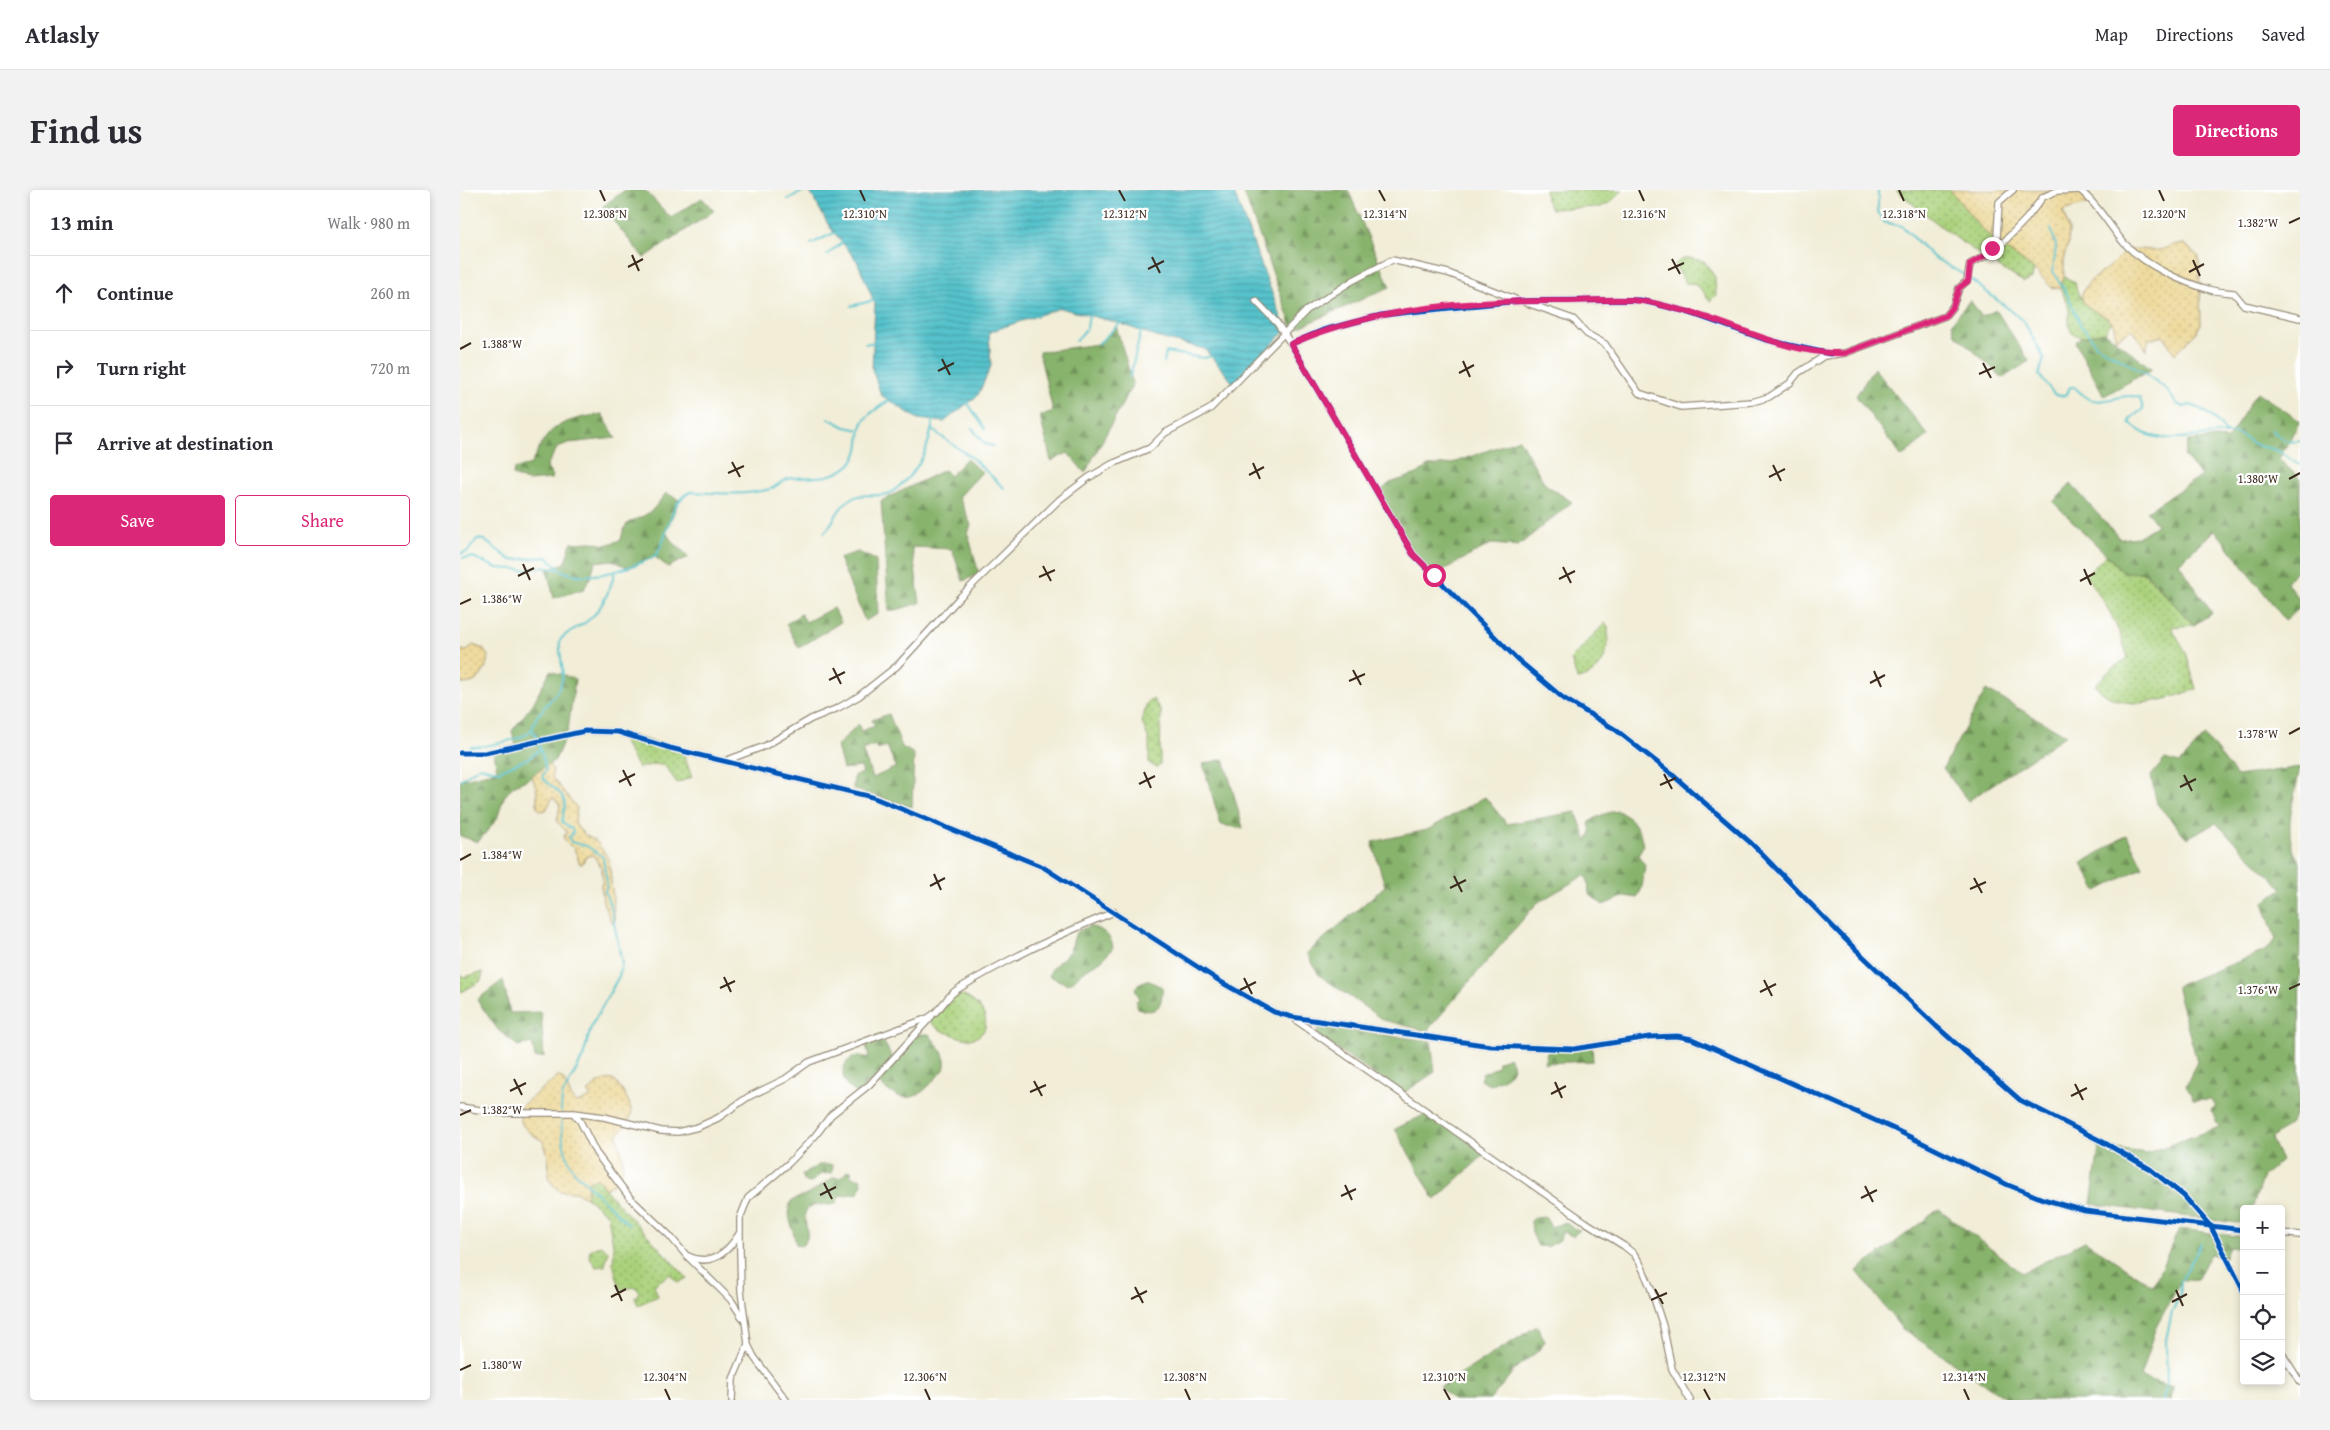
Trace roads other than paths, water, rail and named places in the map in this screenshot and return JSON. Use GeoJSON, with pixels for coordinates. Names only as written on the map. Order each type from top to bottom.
{"type":"FeatureCollection","features":[{"type":"Feature","properties":{"kind":"street"},"geometry":{"type":"LineString","coordinates":[[1988,254],[1997,236],[2000,202],[2013,190]]}},
{"type":"Feature","properties":{"kind":"street"},"geometry":{"type":"LineString","coordinates":[[1291,344],[1324,330],[1382,314],[1519,301],[1640,300],[1684,311],[1763,339],[1830,354],[1845,353],[1945,316],[1953,306],[1959,288],[1968,281],[1970,264],[1995,251],[2005,242],[2043,197],[2058,191],[2080,190],[2094,202],[2124,242],[2139,257],[2186,282],[2214,291],[2234,293],[2244,305],[2300,318]]}},
{"type":"Feature","properties":{"kind":"street"},"geometry":{"type":"LineString","coordinates":[[725,761],[765,746],[811,719],[838,708],[859,696],[897,666],[961,596],[1059,500],[1088,478],[1112,464],[1150,448],[1165,433],[1210,409],[1285,334],[1306,310],[1352,281],[1392,260],[1448,273],[1519,301],[1573,319],[1588,334],[1605,344],[1639,393],[1674,406],[1695,407],[1752,402],[1769,397],[1790,383],[1798,373],[1830,354]]}},
{"type":"Feature","properties":{"kind":"street"},"geometry":{"type":"LineString","coordinates":[[1256,301],[1285,334],[1413,554],[1516,658],[1563,698],[1627,739],[1752,844],[1846,940],[1936,1026],[2020,1100],[2103,1142],[2150,1169],[2184,1196],[2211,1227],[2240,1284]]}},
{"type":"Feature","properties":{"kind":"street"},"geometry":{"type":"LineString","coordinates":[[460,753],[485,753],[584,730],[618,732],[881,801],[1043,867],[1221,982],[1274,1012],[1292,1018],[1490,1046],[1574,1049],[1649,1038],[1678,1036],[1692,1038],[1892,1128],[1953,1159],[2043,1199],[2085,1211],[2240,1230]]}},
{"type":"Feature","properties":{"kind":"street"},"geometry":{"type":"LineString","coordinates":[[786,1400],[754,1357],[748,1344],[741,1291],[740,1218],[748,1198],[789,1163],[815,1136],[831,1115],[869,1084],[954,992],[993,968],[1050,938],[1114,912]]}},
{"type":"Feature","properties":{"kind":"street"},"geometry":{"type":"LineString","coordinates":[[460,1107],[500,1113],[574,1113],[604,1117],[660,1131],[678,1132],[698,1127],[718,1118],[748,1097],[785,1079],[809,1062],[934,1014]]}},
{"type":"Feature","properties":{"kind":"street"},"geometry":{"type":"LineString","coordinates":[[1292,1018],[1587,1224],[1634,1254],[1650,1286],[1663,1326],[1672,1369],[1690,1400]]}},
{"type":"Feature","properties":{"kind":"street"},"geometry":{"type":"LineString","coordinates":[[574,1113],[596,1153],[630,1198],[670,1235],[686,1255],[731,1300],[744,1318]]}},
{"type":"Feature","properties":{"kind":"street"},"geometry":{"type":"LineString","coordinates":[[686,1255],[700,1260],[710,1260],[726,1251],[740,1232]]}},
{"type":"Feature","properties":{"kind":"street"},"geometry":{"type":"LineString","coordinates":[[2285,1233],[2300,1235]]}},
{"type":"Feature","properties":{"kind":"street"},"geometry":{"type":"LineString","coordinates":[[732,1400],[735,1374],[748,1344]]}},
{"type":"Feature","properties":{"kind":"street"},"geometry":{"type":"LineString","coordinates":[[2285,1358],[2300,1382]]}},
{"type":"Feature","properties":{"kind":"water"},"geometry":{"type":"Polygon","coordinates":[[[809,190],[1233,190],[1286,330],[1234,384],[1205,349],[1159,338],[1119,323],[1060,308],[989,332],[991,366],[978,395],[944,422],[918,419],[881,395],[872,369],[875,304],[857,261],[829,226],[809,190]]]}},
{"type":"Feature","properties":{"kind":"waterway"},"geometry":{"type":"LineString","coordinates":[[788,199],[805,190]]}},
{"type":"Feature","properties":{"kind":"waterway"},"geometry":{"type":"LineString","coordinates":[[1878,190],[1878,211],[1883,222],[1902,226],[1933,257],[1966,276]]}},
{"type":"Feature","properties":{"kind":"waterway"},"geometry":{"type":"LineString","coordinates":[[2051,229],[2056,246],[2053,271],[2068,296],[2081,326],[2096,345],[2142,371],[2166,389],[2177,404],[2184,407],[2190,405],[2206,412],[2219,424],[2226,434]]}},
{"type":"Feature","properties":{"kind":"waterway"},"geometry":{"type":"LineString","coordinates":[[811,244],[836,232]]}},
{"type":"Feature","properties":{"kind":"waterway"},"geometry":{"type":"LineString","coordinates":[[827,255],[844,241]]}},
{"type":"Feature","properties":{"kind":"waterway"},"geometry":{"type":"LineString","coordinates":[[1970,279],[2023,320],[2044,358],[2039,375],[2054,394],[2060,396],[2067,394],[2070,387],[2074,387],[2084,396],[2093,400],[2099,401],[2127,396],[2140,398],[2143,409],[2131,418],[2129,422],[2141,431],[2153,436],[2167,438],[2239,434],[2256,445],[2278,451],[2300,465]]}},
{"type":"Feature","properties":{"kind":"waterway"},"geometry":{"type":"LineString","coordinates":[[851,306],[875,300]]}},
{"type":"Feature","properties":{"kind":"waterway"},"geometry":{"type":"LineString","coordinates":[[1076,341],[1087,328],[1089,315]]}},
{"type":"Feature","properties":{"kind":"waterway"},"geometry":{"type":"LineString","coordinates":[[1098,344],[1120,323]]}},
{"type":"Feature","properties":{"kind":"waterway"},"geometry":{"type":"LineString","coordinates":[[1130,377],[1141,331]]}},
{"type":"Feature","properties":{"kind":"waterway"},"geometry":{"type":"LineString","coordinates":[[865,344],[875,342]]}},
{"type":"Feature","properties":{"kind":"waterway"},"geometry":{"type":"LineString","coordinates":[[1164,362],[1166,352],[1203,358],[1212,356]]}},
{"type":"Feature","properties":{"kind":"waterway"},"geometry":{"type":"LineString","coordinates":[[460,554],[468,551],[477,539],[484,540],[511,560],[546,557],[561,570],[572,574],[596,575],[634,565],[655,556],[664,540],[677,504],[690,492],[751,493],[773,488],[791,478],[831,475],[846,468],[857,454],[864,421],[890,400]]}},
{"type":"Feature","properties":{"kind":"waterway"},"geometry":{"type":"LineString","coordinates":[[967,402],[985,429]]}},
{"type":"Feature","properties":{"kind":"waterway"},"geometry":{"type":"LineString","coordinates":[[828,418],[845,427],[860,430]]}},
{"type":"Feature","properties":{"kind":"waterway"},"geometry":{"type":"LineString","coordinates":[[824,533],[841,507],[849,500],[864,495],[889,493],[903,483],[916,468],[924,454],[934,418]]}},
{"type":"Feature","properties":{"kind":"waterway"},"geometry":{"type":"LineString","coordinates":[[972,428],[985,444],[993,446]]}},
{"type":"Feature","properties":{"kind":"waterway"},"geometry":{"type":"LineString","coordinates":[[932,430],[971,457],[1004,488]]}},
{"type":"Feature","properties":{"kind":"waterway"},"geometry":{"type":"LineString","coordinates":[[2272,430],[2284,440],[2291,442],[2300,441]]}},
{"type":"Feature","properties":{"kind":"waterway"},"geometry":{"type":"LineString","coordinates":[[463,558],[473,557],[497,568],[527,570],[538,567],[560,569]]}},
{"type":"Feature","properties":{"kind":"waterway"},"geometry":{"type":"LineString","coordinates":[[561,1111],[562,1096],[583,1057],[591,1027],[619,976],[622,963],[611,908],[605,892],[607,883],[603,857],[587,846],[571,842],[569,837],[573,833],[572,829],[562,822],[565,807],[564,800],[542,777],[546,770],[532,729],[539,713],[555,695],[561,684],[560,640],[597,612],[608,593],[615,572]]}},
{"type":"Feature","properties":{"kind":"waterway"},"geometry":{"type":"LineString","coordinates":[[470,747],[513,740],[532,729]]}},
{"type":"Feature","properties":{"kind":"waterway"},"geometry":{"type":"LineString","coordinates":[[460,780],[479,767],[498,771],[529,758],[539,750]]}},
{"type":"Feature","properties":{"kind":"waterway"},"geometry":{"type":"LineString","coordinates":[[561,1116],[567,1158],[574,1171],[629,1225]]}},
{"type":"Feature","properties":{"kind":"waterway"},"geometry":{"type":"LineString","coordinates":[[2163,1400],[2167,1383],[2166,1340],[2172,1312],[2180,1294],[2181,1281],[2201,1243]]}}]}
